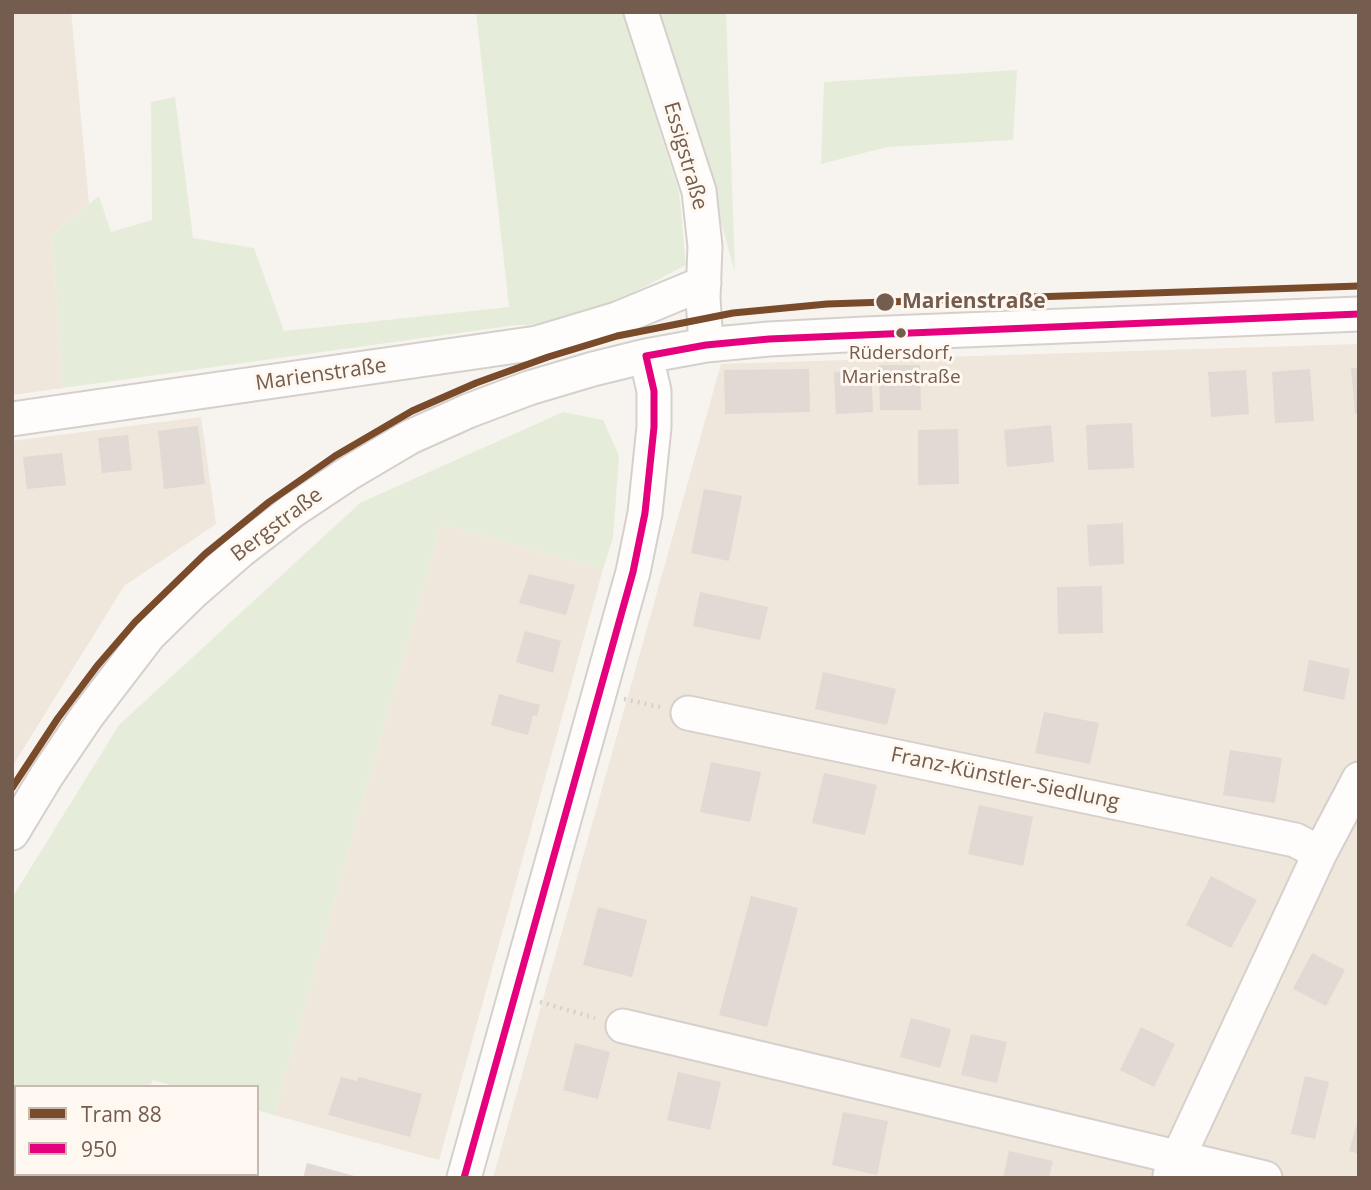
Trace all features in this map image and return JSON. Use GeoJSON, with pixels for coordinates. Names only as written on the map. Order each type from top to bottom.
{"type":"FeatureCollection","features":[{"type":"Feature","properties":{"kind":"street","name":"Essigstraße"},"geometry":{"type":"LineString","coordinates":[[641,12],[699,191],[705,246],[703,318],[706,345]]}},
{"type":"Feature","properties":{"kind":"street","name":"Marienstraße"},"geometry":{"type":"LineString","coordinates":[[12,419],[537,344],[617,319],[704,283]]}},
{"type":"Feature","properties":{"kind":"street"},"geometry":{"type":"LineString","coordinates":[[464,1178],[639,546],[650,472],[655,408],[646,356],[706,345],[853,334],[1359,314]]}},
{"type":"Feature","properties":{"kind":"street","name":"Bergstraße"},"geometry":{"type":"LineString","coordinates":[[12,832],[87,716],[149,635],[240,551],[292,511],[349,473],[410,438],[468,411],[528,388],[646,356]]}},
{"type":"Feature","properties":{"kind":"street","name":"Franz-Künstler-Siedlung"},"geometry":{"type":"LineString","coordinates":[[678,711],[1295,840],[1320,853]]}},
{"type":"Feature","properties":{"kind":"street"},"geometry":{"type":"LineString","coordinates":[[1174,1168],[1320,853],[1355,797]]}},
{"type":"Feature","properties":{"kind":"street"},"geometry":{"type":"LineString","coordinates":[[623,1026],[1174,1168],[1265,1178]]}},
{"type":"Feature","properties":{"kind":"path"},"geometry":{"type":"LineString","coordinates":[[645,704],[678,711]]}},
{"type":"Feature","properties":{"kind":"path"},"geometry":{"type":"LineString","coordinates":[[516,995],[623,1026]]}},
{"type":"Feature","properties":{"kind":"shaded area"},"geometry":{"type":"Polygon","coordinates":[[[12,12],[71,12],[89,204],[52,235],[63,388],[12,395],[12,12]]]}},
{"type":"Feature","properties":{"kind":"shaded area"},"geometry":{"type":"Polygon","coordinates":[[[1359,344],[1359,1178],[493,1178],[721,364],[1359,344]]]}},
{"type":"Feature","properties":{"kind":"shaded area"},"geometry":{"type":"Polygon","coordinates":[[[201,417],[216,524],[124,586],[12,767],[12,441],[201,417]]]}},
{"type":"Feature","properties":{"kind":"shaded area"},"geometry":{"type":"Polygon","coordinates":[[[441,524],[603,569],[439,1160],[274,1115],[441,524]]]}},
{"type":"Feature","properties":{"kind":"green space"},"geometry":{"type":"Polygon","coordinates":[[[476,12],[622,12],[679,192],[686,265],[573,324],[516,325],[63,388],[52,235],[99,196],[111,232],[152,220],[151,102],[175,97],[193,238],[254,248],[284,331],[509,307],[476,12]]]}},
{"type":"Feature","properties":{"kind":"green space"},"geometry":{"type":"Polygon","coordinates":[[[659,12],[726,12],[735,272],[683,87],[659,12]]]}},
{"type":"Feature","properties":{"kind":"green space"},"geometry":{"type":"Polygon","coordinates":[[[1017,70],[1013,140],[887,147],[821,164],[824,82],[1017,70]]]}},
{"type":"Feature","properties":{"kind":"green space"},"geometry":{"type":"Polygon","coordinates":[[[563,412],[603,420],[619,456],[613,538],[603,569],[441,524],[274,1115],[259,1111],[259,1085],[170,1085],[153,1080],[151,1085],[14,1085],[14,1176],[117,1176],[12,1178],[12,898],[119,725],[360,503],[563,412]]]}},
{"type":"Feature","properties":{"kind":"building"},"geometry":{"type":"Polygon","coordinates":[[[879,365],[920,365],[921,410],[880,410],[879,365]]]}},
{"type":"Feature","properties":{"kind":"building"},"geometry":{"type":"Polygon","coordinates":[[[1351,368],[1359,368],[1359,414],[1355,414],[1351,368]]]}},
{"type":"Feature","properties":{"kind":"building"},"geometry":{"type":"Polygon","coordinates":[[[809,369],[810,412],[725,414],[724,370],[809,369]]]}},
{"type":"Feature","properties":{"kind":"building"},"geometry":{"type":"Polygon","coordinates":[[[1310,369],[1314,421],[1275,423],[1272,372],[1310,369]]]}},
{"type":"Feature","properties":{"kind":"building"},"geometry":{"type":"Polygon","coordinates":[[[871,370],[873,412],[836,414],[834,372],[871,370]]]}},
{"type":"Feature","properties":{"kind":"building"},"geometry":{"type":"Polygon","coordinates":[[[1246,370],[1249,414],[1211,417],[1208,372],[1246,370]]]}},
{"type":"Feature","properties":{"kind":"building"},"geometry":{"type":"Polygon","coordinates":[[[1132,423],[1134,468],[1088,470],[1086,425],[1132,423]]]}},
{"type":"Feature","properties":{"kind":"building"},"geometry":{"type":"Polygon","coordinates":[[[1051,425],[1054,462],[1007,467],[1004,430],[1051,425]]]}},
{"type":"Feature","properties":{"kind":"building"},"geometry":{"type":"Polygon","coordinates":[[[198,426],[205,484],[164,489],[158,431],[198,426]]]}},
{"type":"Feature","properties":{"kind":"building"},"geometry":{"type":"Polygon","coordinates":[[[958,429],[959,484],[918,485],[918,430],[958,429]]]}},
{"type":"Feature","properties":{"kind":"building"},"geometry":{"type":"Polygon","coordinates":[[[128,435],[132,470],[102,473],[98,438],[128,435]]]}},
{"type":"Feature","properties":{"kind":"building"},"geometry":{"type":"Polygon","coordinates":[[[62,453],[66,485],[27,489],[23,457],[62,453]]]}},
{"type":"Feature","properties":{"kind":"building"},"geometry":{"type":"Polygon","coordinates":[[[704,489],[742,496],[729,561],[691,553],[704,489]]]}},
{"type":"Feature","properties":{"kind":"building"},"geometry":{"type":"Polygon","coordinates":[[[1123,523],[1124,564],[1089,566],[1087,525],[1123,523]]]}},
{"type":"Feature","properties":{"kind":"building"},"geometry":{"type":"Polygon","coordinates":[[[529,574],[575,585],[566,615],[519,603],[529,574]]]}},
{"type":"Feature","properties":{"kind":"building"},"geometry":{"type":"Polygon","coordinates":[[[1102,586],[1103,633],[1058,634],[1057,587],[1102,586]]]}},
{"type":"Feature","properties":{"kind":"building"},"geometry":{"type":"Polygon","coordinates":[[[700,592],[768,607],[760,640],[693,626],[700,592]]]}},
{"type":"Feature","properties":{"kind":"building"},"geometry":{"type":"Polygon","coordinates":[[[525,631],[561,641],[553,673],[516,662],[525,631]]]}},
{"type":"Feature","properties":{"kind":"building"},"geometry":{"type":"Polygon","coordinates":[[[1309,660],[1350,669],[1344,700],[1303,691],[1309,660]]]}},
{"type":"Feature","properties":{"kind":"building"},"geometry":{"type":"Polygon","coordinates":[[[823,672],[896,689],[887,725],[815,709],[823,672]]]}},
{"type":"Feature","properties":{"kind":"building"},"geometry":{"type":"Polygon","coordinates":[[[499,694],[540,705],[537,716],[533,715],[528,735],[491,725],[499,694]]]}},
{"type":"Feature","properties":{"kind":"building"},"geometry":{"type":"Polygon","coordinates":[[[1044,712],[1099,723],[1090,764],[1035,753],[1044,712]]]}},
{"type":"Feature","properties":{"kind":"building"},"geometry":{"type":"Polygon","coordinates":[[[1230,750],[1282,758],[1275,803],[1223,795],[1230,750]]]}},
{"type":"Feature","properties":{"kind":"building"},"geometry":{"type":"Polygon","coordinates":[[[711,762],[761,772],[750,822],[700,812],[711,762]]]}},
{"type":"Feature","properties":{"kind":"building"},"geometry":{"type":"Polygon","coordinates":[[[824,773],[877,785],[865,835],[812,823],[824,773]]]}},
{"type":"Feature","properties":{"kind":"building"},"geometry":{"type":"Polygon","coordinates":[[[979,805],[1033,817],[1023,866],[968,854],[979,805]]]}},
{"type":"Feature","properties":{"kind":"building"},"geometry":{"type":"Polygon","coordinates":[[[1211,876],[1257,900],[1231,948],[1186,925],[1211,876]]]}},
{"type":"Feature","properties":{"kind":"building"},"geometry":{"type":"Polygon","coordinates":[[[751,896],[798,908],[767,1027],[719,1015],[751,896]]]}},
{"type":"Feature","properties":{"kind":"building"},"geometry":{"type":"Polygon","coordinates":[[[598,907],[647,920],[632,977],[583,965],[598,907]]]}},
{"type":"Feature","properties":{"kind":"building"},"geometry":{"type":"Polygon","coordinates":[[[1312,953],[1345,970],[1326,1006],[1293,989],[1312,953]]]}},
{"type":"Feature","properties":{"kind":"building"},"geometry":{"type":"Polygon","coordinates":[[[911,1018],[951,1029],[940,1068],[900,1057],[911,1018]]]}},
{"type":"Feature","properties":{"kind":"building"},"geometry":{"type":"Polygon","coordinates":[[[1141,1027],[1175,1044],[1154,1087],[1120,1070],[1141,1027]]]}},
{"type":"Feature","properties":{"kind":"building"},"geometry":{"type":"Polygon","coordinates":[[[971,1034],[1007,1042],[997,1083],[961,1075],[971,1034]]]}},
{"type":"Feature","properties":{"kind":"building"},"geometry":{"type":"Polygon","coordinates":[[[575,1043],[610,1052],[598,1099],[563,1090],[575,1043]]]}},
{"type":"Feature","properties":{"kind":"building"},"geometry":{"type":"Polygon","coordinates":[[[678,1072],[721,1082],[710,1130],[667,1120],[678,1072]]]}},
{"type":"Feature","properties":{"kind":"building"},"geometry":{"type":"Polygon","coordinates":[[[1305,1076],[1329,1082],[1315,1139],[1291,1134],[1305,1076]]]}},
{"type":"Feature","properties":{"kind":"building"},"geometry":{"type":"Polygon","coordinates":[[[341,1077],[357,1081],[359,1077],[422,1094],[410,1137],[328,1115],[341,1077]]]}},
{"type":"Feature","properties":{"kind":"building"},"geometry":{"type":"Polygon","coordinates":[[[843,1112],[888,1121],[877,1175],[832,1165],[843,1112]]]}},
{"type":"Feature","properties":{"kind":"building"},"geometry":{"type":"Polygon","coordinates":[[[1359,1121],[1359,1154],[1349,1151],[1359,1121]]]}},
{"type":"Feature","properties":{"kind":"building"},"geometry":{"type":"Polygon","coordinates":[[[1009,1151],[1053,1161],[1049,1178],[1003,1178],[1009,1151]]]}},
{"type":"Feature","properties":{"kind":"building"},"geometry":{"type":"Polygon","coordinates":[[[307,1163],[358,1177],[358,1178],[303,1178],[307,1163]]]}},
{"type":"Feature","properties":{"kind":"tram line","name":"88"},"geometry":{"type":"LineString","coordinates":[[12,788],[58,718],[97,666],[135,622],[205,554],[269,502],[335,456],[412,411],[476,383],[617,336],[733,313],[827,304],[1359,286]]}},
{"type":"Feature","properties":{"kind":"transit line","name":"950"},"geometry":{"type":"LineString","coordinates":[[646,356],[706,345],[769,339],[1359,314]]}},
{"type":"Feature","properties":{"kind":"transit line","name":"950"},"geometry":{"type":"LineString","coordinates":[[464,1178],[633,572],[645,513],[654,427],[654,391],[646,356]]}},
{"type":"Feature","properties":{"kind":"place","name":"Marienstraße"},"geometry":{"type":"Point","coordinates":[885,302]}},
{"type":"Feature","properties":{"kind":"place","name":"Rüdersdorf, Marienstraße"},"geometry":{"type":"Point","coordinates":[901,333]}}]}
